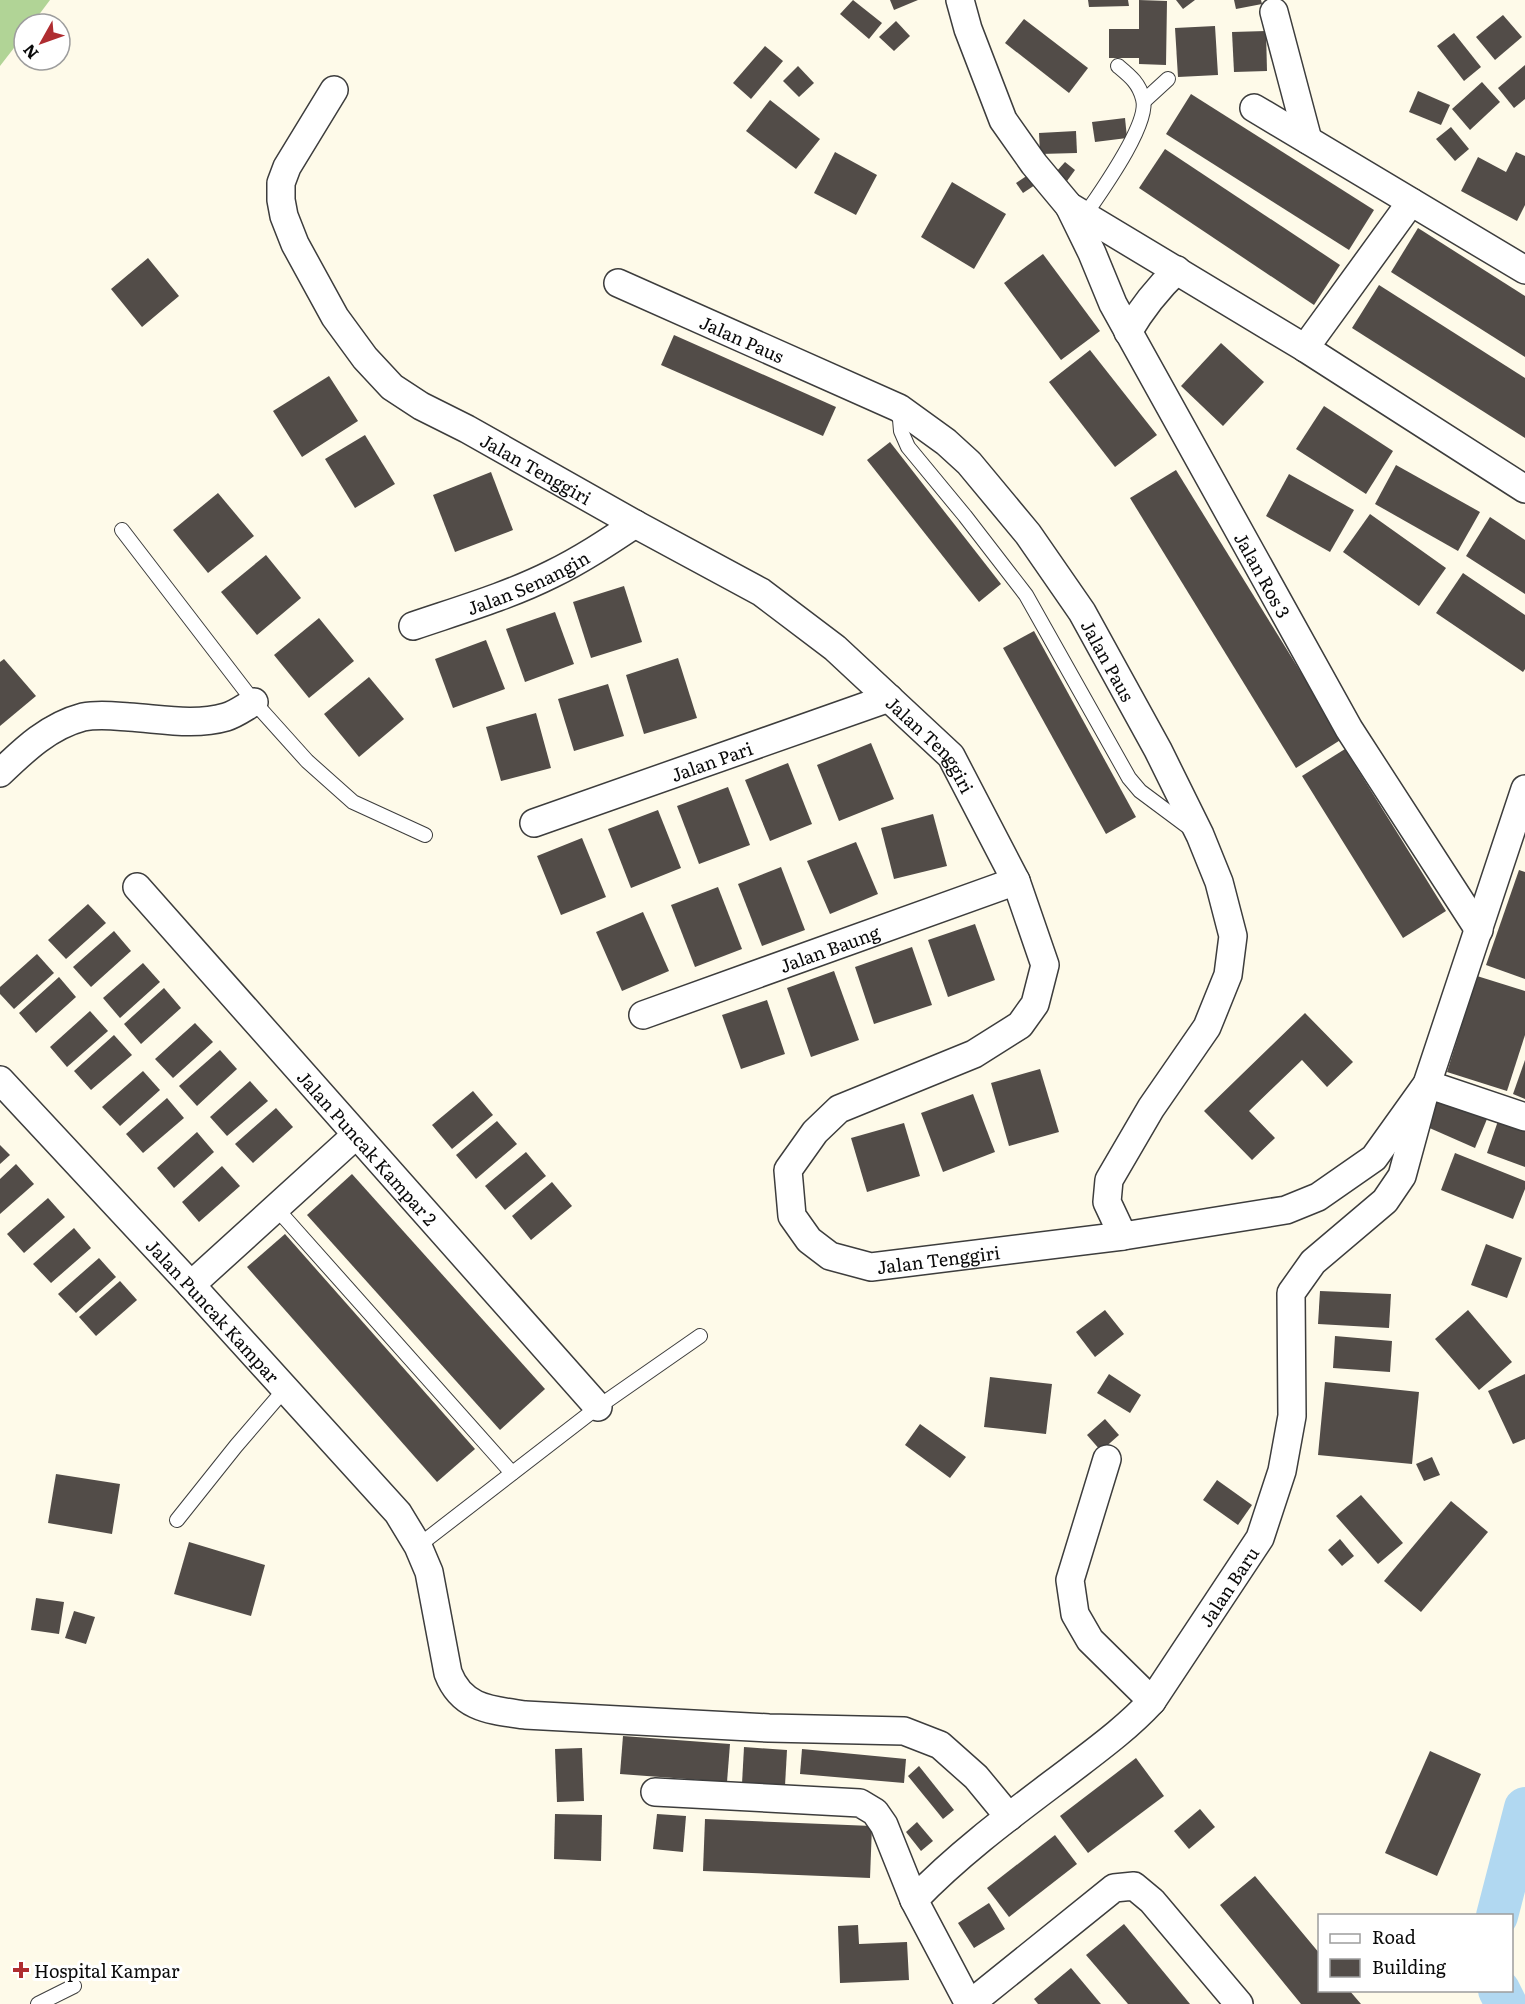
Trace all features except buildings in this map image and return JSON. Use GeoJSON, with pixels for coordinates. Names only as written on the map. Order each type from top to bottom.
{"type":"FeatureCollection","features":[{"type":"Feature","properties":{"kind":"street"},"geometry":{"type":"LineString","coordinates":[[960,0],[968,29],[1003,120],[1034,164],[1077,210],[1305,348],[1525,489]]}},
{"type":"Feature","properties":{"kind":"street"},"geometry":{"type":"LineString","coordinates":[[1274,12],[1308,140]]}},
{"type":"Feature","properties":{"kind":"street","name":"Jalan Tenggiri"},"geometry":{"type":"LineString","coordinates":[[334,90],[286,167],[281,183],[281,200],[284,216],[295,244],[335,317],[365,358],[393,387],[421,406],[467,429],[761,592],[835,648],[951,756],[1016,881],[1045,965],[1035,1004],[1020,1025],[974,1054],[839,1109],[815,1132],[788,1170],[792,1216],[809,1240],[830,1256],[871,1267],[1123,1236],[1286,1210],[1318,1197],[1374,1158],[1427,1084]]}},
{"type":"Feature","properties":{"kind":"street"},"geometry":{"type":"LineString","coordinates":[[1254,108],[1525,270]]}},
{"type":"Feature","properties":{"kind":"street"},"geometry":{"type":"LineString","coordinates":[[1305,348],[1411,202]]}},
{"type":"Feature","properties":{"kind":"street","name":"Jalan Ros 3"},"geometry":{"type":"LineString","coordinates":[[1077,210],[1113,304],[1349,729],[1479,930]]}},
{"type":"Feature","properties":{"kind":"street"},"geometry":{"type":"LineString","coordinates":[[1128,332],[1153,294],[1176,270]]}},
{"type":"Feature","properties":{"kind":"street","name":"Jalan Paus"},"geometry":{"type":"LineString","coordinates":[[618,283],[899,408],[946,442],[969,463],[1028,534],[1082,612],[1158,750],[1200,835],[1219,882],[1233,936],[1228,975],[1207,1027],[1151,1108],[1109,1180],[1107,1202],[1123,1236]]}},
{"type":"Feature","properties":{"kind":"street","name":"Jalan Senangin"},"geometry":{"type":"LineString","coordinates":[[413,626],[490,600],[551,575],[600,548],[635,524]]}},
{"type":"Feature","properties":{"kind":"street","name":"Jalan Pari"},"geometry":{"type":"LineString","coordinates":[[534,823],[889,698]]}},
{"type":"Feature","properties":{"kind":"street"},"geometry":{"type":"LineString","coordinates":[[0,773],[36,739],[54,728],[85,717],[104,715],[190,721],[209,720],[227,716],[254,702]]}},
{"type":"Feature","properties":{"kind":"street"},"geometry":{"type":"LineString","coordinates":[[1525,789],[1427,1084],[1525,1117]]}},
{"type":"Feature","properties":{"kind":"street","name":"Jalan Baung"},"geometry":{"type":"LineString","coordinates":[[644,1015],[1016,881]]}},
{"type":"Feature","properties":{"kind":"street","name":"Jalan Puncak Kampar 2"},"geometry":{"type":"LineString","coordinates":[[137,887],[598,1407]]}},
{"type":"Feature","properties":{"kind":"street","name":"Jalan Puncak Kampar"},"geometry":{"type":"LineString","coordinates":[[0,1080],[191,1285],[398,1514],[418,1546],[429,1572],[448,1673],[454,1688],[470,1702],[492,1711],[525,1715],[769,1728],[904,1731],[940,1746],[976,1777],[1009,1817]]}},
{"type":"Feature","properties":{"kind":"street","name":"Jalan Baru"},"geometry":{"type":"LineString","coordinates":[[914,1900],[932,1881],[1009,1817],[1130,1725],[1152,1701],[1260,1538],[1282,1471],[1292,1416],[1291,1293],[1313,1262],[1385,1201],[1402,1176],[1427,1084]]}},
{"type":"Feature","properties":{"kind":"street"},"geometry":{"type":"LineString","coordinates":[[191,1285],[356,1135]]}},
{"type":"Feature","properties":{"kind":"street"},"geometry":{"type":"LineString","coordinates":[[1107,1459],[1070,1580],[1075,1614],[1090,1640],[1152,1701]]}},
{"type":"Feature","properties":{"kind":"street"},"geometry":{"type":"LineString","coordinates":[[656,1792],[860,1803],[875,1812],[884,1825],[914,1900],[970,2004],[1114,1888],[1134,1886],[1152,1901],[1239,2004]]}},
{"type":"Feature","properties":{"kind":"lane"},"geometry":{"type":"LineString","coordinates":[[1118,66],[1135,80],[1144,101]]}},
{"type":"Feature","properties":{"kind":"lane"},"geometry":{"type":"LineString","coordinates":[[1077,210],[1119,166],[1139,124],[1144,101],[1168,79]]}},
{"type":"Feature","properties":{"kind":"lane"},"geometry":{"type":"LineString","coordinates":[[899,408],[901,431],[908,447],[1026,595],[1129,778],[1140,791],[1200,835]]}},
{"type":"Feature","properties":{"kind":"lane"},"geometry":{"type":"LineString","coordinates":[[122,530],[254,702],[307,760],[353,802],[425,835]]}},
{"type":"Feature","properties":{"kind":"lane"},"geometry":{"type":"LineString","coordinates":[[276,1208],[512,1473]]}},
{"type":"Feature","properties":{"kind":"lane"},"geometry":{"type":"LineString","coordinates":[[418,1546],[598,1407],[700,1336]]}},
{"type":"Feature","properties":{"kind":"lane"},"geometry":{"type":"LineString","coordinates":[[177,1520],[285,1389]]}},
{"type":"Feature","properties":{"kind":"lane"},"geometry":{"type":"LineString","coordinates":[[38,2004],[74,1986]]}},
{"type":"Feature","properties":{"kind":"green space"},"geometry":{"type":"Polygon","coordinates":[[[0,0],[50,0],[41,12],[12,12],[12,50],[0,66],[0,0]]]}},
{"type":"Feature","properties":{"kind":"waterway"},"geometry":{"type":"LineString","coordinates":[[1498,1914],[1525,1808]]}},
{"type":"Feature","properties":{"kind":"waterway"},"geometry":{"type":"LineString","coordinates":[[1500,1992],[1506,2004]]}},
{"type":"Feature","properties":{"kind":"place","name":"Hospital Kampar"},"geometry":{"type":"Point","coordinates":[21,1970]}}]}
